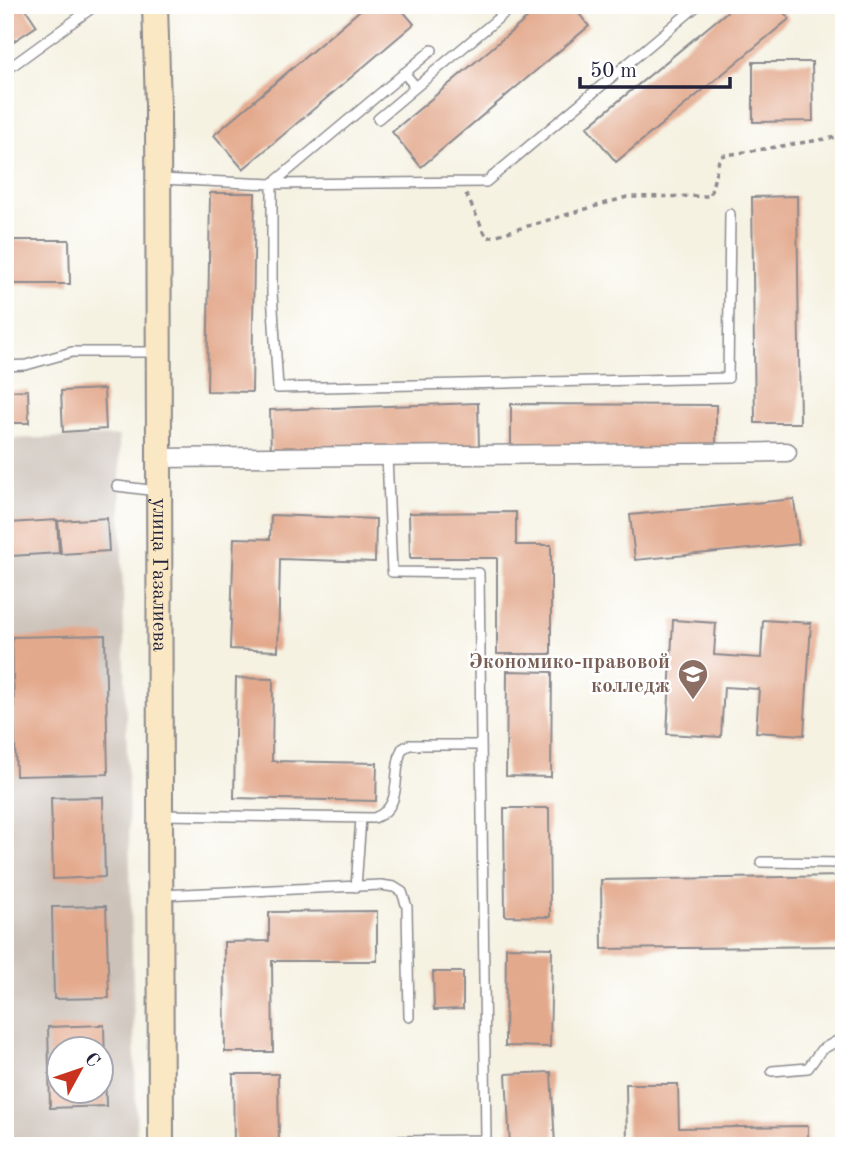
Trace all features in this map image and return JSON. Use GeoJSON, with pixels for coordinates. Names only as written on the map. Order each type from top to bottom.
{"type":"FeatureCollection","features":[{"type":"Feature","properties":{"kind":"main road","name":"улица Газалиева"},"geometry":{"type":"LineString","coordinates":[[155,5],[159,352],[161,1146]]}},
{"type":"Feature","properties":{"kind":"street"},"geometry":{"type":"LineString","coordinates":[[159,458],[787,452]]}},
{"type":"Feature","properties":{"kind":"lane"},"geometry":{"type":"LineString","coordinates":[[5,71],[95,5]]}},
{"type":"Feature","properties":{"kind":"lane"},"geometry":{"type":"LineString","coordinates":[[378,119],[514,5]]}},
{"type":"Feature","properties":{"kind":"lane"},"geometry":{"type":"LineString","coordinates":[[158,179],[272,184],[486,183],[698,5]]}},
{"type":"Feature","properties":{"kind":"lane"},"geometry":{"type":"LineString","coordinates":[[843,5],[844,37]]}},
{"type":"Feature","properties":{"kind":"lane"},"geometry":{"type":"LineString","coordinates":[[432,50],[272,184],[272,293],[278,388],[728,378],[730,214]]}},
{"type":"Feature","properties":{"kind":"lane"},"geometry":{"type":"LineString","coordinates":[[404,73],[416,87]]}},
{"type":"Feature","properties":{"kind":"lane"},"geometry":{"type":"LineString","coordinates":[[5,366],[26,365],[72,352],[159,352]]}},
{"type":"Feature","properties":{"kind":"lane"},"geometry":{"type":"LineString","coordinates":[[387,456],[392,572],[479,573],[486,1140],[396,1141],[396,1146]]}},
{"type":"Feature","properties":{"kind":"lane"},"geometry":{"type":"LineString","coordinates":[[117,486],[159,491]]}},
{"type":"Feature","properties":{"kind":"lane"},"geometry":{"type":"LineString","coordinates":[[159,815],[382,816],[396,797],[397,760],[402,749],[409,746],[481,746]]}},
{"type":"Feature","properties":{"kind":"lane"},"geometry":{"type":"LineString","coordinates":[[356,887],[361,818]]}},
{"type":"Feature","properties":{"kind":"lane"},"geometry":{"type":"LineString","coordinates":[[761,862],[844,863]]}},
{"type":"Feature","properties":{"kind":"lane"},"geometry":{"type":"LineString","coordinates":[[161,895],[394,887],[402,892],[407,907],[409,1017]]}},
{"type":"Feature","properties":{"kind":"lane"},"geometry":{"type":"LineString","coordinates":[[772,1071],[808,1068],[821,1050],[844,1037]]}},
{"type":"Feature","properties":{"kind":"path"},"geometry":{"type":"LineString","coordinates":[[461,183],[487,238],[627,197],[710,196],[720,156],[844,136]]}},
{"type":"Feature","properties":{"kind":"shaded area"},"geometry":{"type":"Polygon","coordinates":[[[119,436],[137,1146],[5,1146],[5,439],[119,436]]]}},
{"type":"Feature","properties":{"kind":"building"},"geometry":{"type":"Polygon","coordinates":[[[5,5],[23,5],[37,26],[5,47],[5,5]]]}},
{"type":"Feature","properties":{"kind":"building"},"geometry":{"type":"Polygon","coordinates":[[[366,5],[398,5],[414,24],[243,169],[214,135],[366,5]]]}},
{"type":"Feature","properties":{"kind":"building"},"geometry":{"type":"Polygon","coordinates":[[[543,5],[572,5],[589,26],[421,167],[392,132],[543,5]]]}},
{"type":"Feature","properties":{"kind":"building"},"geometry":{"type":"Polygon","coordinates":[[[735,5],[778,5],[789,19],[616,162],[587,127],[735,5]]]}},
{"type":"Feature","properties":{"kind":"building"},"geometry":{"type":"Polygon","coordinates":[[[753,62],[812,62],[813,121],[753,122],[753,62]]]}},
{"type":"Feature","properties":{"kind":"building"},"geometry":{"type":"Polygon","coordinates":[[[210,193],[255,193],[252,392],[207,391],[210,193]]]}},
{"type":"Feature","properties":{"kind":"building"},"geometry":{"type":"Polygon","coordinates":[[[797,196],[800,423],[755,423],[752,197],[797,196]]]}},
{"type":"Feature","properties":{"kind":"building"},"geometry":{"type":"Polygon","coordinates":[[[5,240],[69,240],[70,284],[5,284],[5,240]]]}},
{"type":"Feature","properties":{"kind":"building"},"geometry":{"type":"Polygon","coordinates":[[[104,389],[106,429],[63,432],[61,391],[104,389]]]}},
{"type":"Feature","properties":{"kind":"building"},"geometry":{"type":"Polygon","coordinates":[[[28,390],[29,423],[5,423],[5,391],[28,390]]]}},
{"type":"Feature","properties":{"kind":"building"},"geometry":{"type":"Polygon","coordinates":[[[478,403],[479,448],[271,456],[270,410],[478,403]]]}},
{"type":"Feature","properties":{"kind":"building"},"geometry":{"type":"Polygon","coordinates":[[[511,404],[716,405],[716,450],[511,449],[511,404]]]}},
{"type":"Feature","properties":{"kind":"building"},"geometry":{"type":"Polygon","coordinates":[[[794,499],[799,544],[635,560],[630,515],[794,499]]]}},
{"type":"Feature","properties":{"kind":"building"},"geometry":{"type":"Polygon","coordinates":[[[516,512],[516,545],[551,545],[551,654],[497,654],[497,558],[410,558],[409,513],[516,512]]]}},
{"type":"Feature","properties":{"kind":"building"},"geometry":{"type":"Polygon","coordinates":[[[271,515],[376,519],[375,562],[280,559],[278,651],[230,649],[234,538],[270,539],[271,515]]]}},
{"type":"Feature","properties":{"kind":"building"},"geometry":{"type":"Polygon","coordinates":[[[107,518],[109,551],[61,554],[58,521],[107,518]]]}},
{"type":"Feature","properties":{"kind":"building"},"geometry":{"type":"Polygon","coordinates":[[[57,520],[59,553],[11,556],[9,523],[57,520]]]}},
{"type":"Feature","properties":{"kind":"building"},"geometry":{"type":"Polygon","coordinates":[[[673,620],[716,623],[714,655],[761,658],[763,620],[811,623],[804,735],[756,732],[759,689],[724,687],[721,737],[667,734],[673,620]]]}},
{"type":"Feature","properties":{"kind":"building"},"geometry":{"type":"Polygon","coordinates":[[[105,635],[108,774],[16,776],[12,637],[105,635]]]}},
{"type":"Feature","properties":{"kind":"building"},"geometry":{"type":"Polygon","coordinates":[[[507,671],[552,672],[551,777],[506,776],[507,671]]]}},
{"type":"Feature","properties":{"kind":"building"},"geometry":{"type":"Polygon","coordinates":[[[236,678],[273,679],[272,761],[377,763],[376,801],[234,798],[236,678]]]}},
{"type":"Feature","properties":{"kind":"building"},"geometry":{"type":"Polygon","coordinates":[[[103,797],[105,877],[53,879],[51,798],[103,797]]]}},
{"type":"Feature","properties":{"kind":"building"},"geometry":{"type":"Polygon","coordinates":[[[504,808],[549,808],[550,917],[505,916],[504,808]]]}},
{"type":"Feature","properties":{"kind":"building"},"geometry":{"type":"Polygon","coordinates":[[[844,876],[844,946],[602,949],[601,880],[844,876]]]}},
{"type":"Feature","properties":{"kind":"building"},"geometry":{"type":"Polygon","coordinates":[[[106,906],[109,998],[54,999],[52,907],[106,906]]]}},
{"type":"Feature","properties":{"kind":"building"},"geometry":{"type":"Polygon","coordinates":[[[377,911],[377,961],[272,961],[273,1052],[225,1052],[224,942],[269,941],[269,912],[377,911]]]}},
{"type":"Feature","properties":{"kind":"building"},"geometry":{"type":"Polygon","coordinates":[[[506,947],[552,948],[550,1047],[505,1046],[506,947]]]}},
{"type":"Feature","properties":{"kind":"building"},"geometry":{"type":"Polygon","coordinates":[[[433,972],[463,972],[463,1009],[434,1010],[433,972]]]}},
{"type":"Feature","properties":{"kind":"building"},"geometry":{"type":"Polygon","coordinates":[[[104,1025],[104,1036],[48,1036],[48,1027],[104,1025]]]}},
{"type":"Feature","properties":{"kind":"building"},"geometry":{"type":"Polygon","coordinates":[[[551,1072],[555,1146],[510,1146],[506,1074],[551,1072]]]}},
{"type":"Feature","properties":{"kind":"building"},"geometry":{"type":"Polygon","coordinates":[[[233,1074],[278,1074],[279,1146],[234,1146],[233,1074]]]}},
{"type":"Feature","properties":{"kind":"building"},"geometry":{"type":"Polygon","coordinates":[[[626,1084],[678,1084],[679,1128],[808,1126],[808,1146],[627,1146],[626,1084]]]}},
{"type":"Feature","properties":{"kind":"building"},"geometry":{"type":"Polygon","coordinates":[[[50,1106],[106,1106],[50,1108],[50,1106]]]}},
{"type":"Feature","properties":{"kind":"place","name":"Экономико-правовой колледж"},"geometry":{"type":"Point","coordinates":[693,701]}}]}
